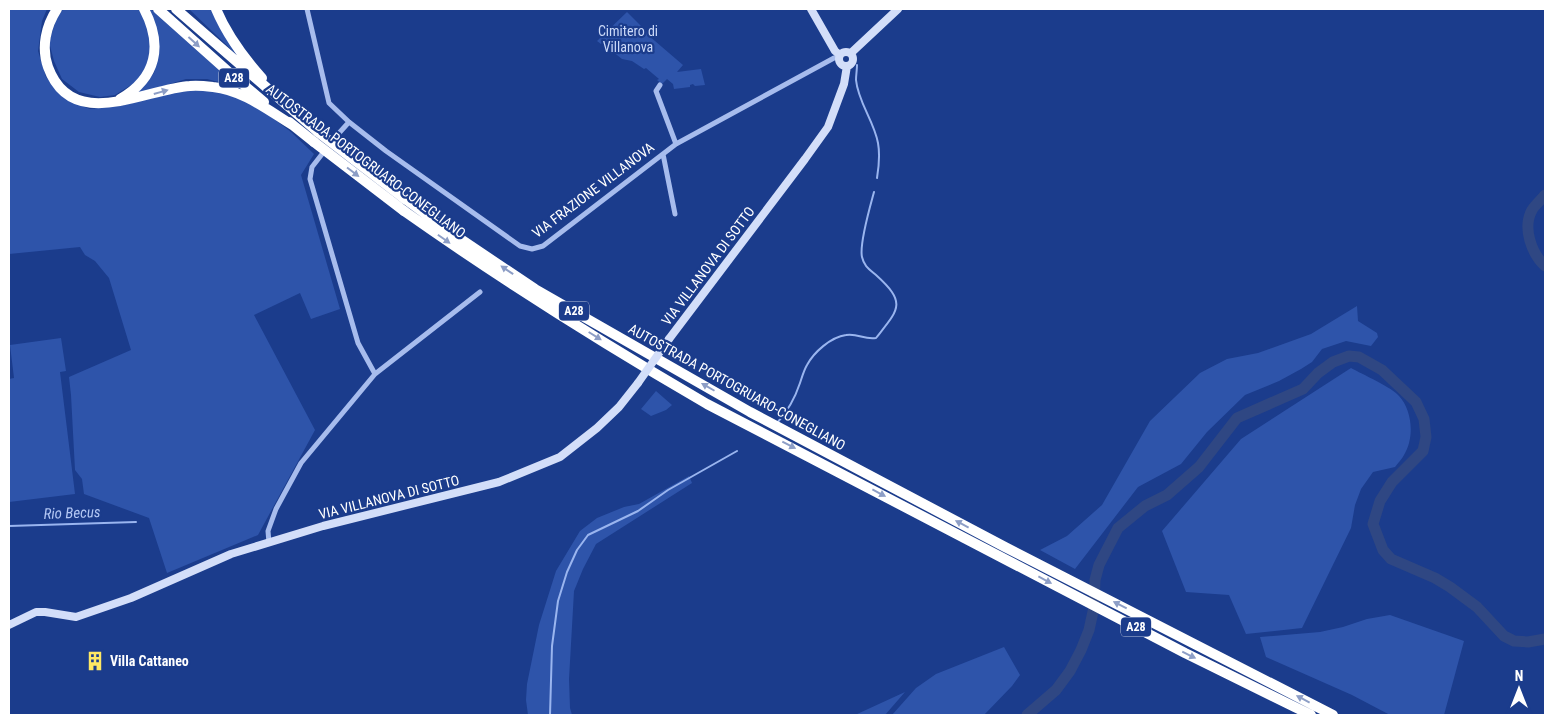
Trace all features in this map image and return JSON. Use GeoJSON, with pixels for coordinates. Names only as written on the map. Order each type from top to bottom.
{"type":"FeatureCollection","features":[{"type":"Feature","properties":{"kind":"highway"},"geometry":{"type":"LineString","coordinates":[[57,9],[44,40],[44,53],[50,73],[65,92],[75,98],[88,102],[113,102],[189,86],[224,88],[253,101],[294,126]]}},
{"type":"Feature","properties":{"kind":"highway"},"geometry":{"type":"LineString","coordinates":[[113,102],[137,87],[144,80],[152,62],[155,53],[154,32],[144,9]]}},
{"type":"Feature","properties":{"kind":"highway","name":"AUTOSTRADA PORTOGRUARO-CONEGLIANO"},"geometry":{"type":"LineString","coordinates":[[158,9],[232,76],[294,126],[316,137],[456,236],[535,288],[750,412],[837,458],[1185,652],[1311,715]]}},
{"type":"Feature","properties":{"kind":"highway","name":"AUTOSTRADA PORTOGRUARO-CONEGLIANO"},"geometry":{"type":"LineString","coordinates":[[176,9],[297,115],[316,137],[404,211],[460,250],[634,362],[707,404],[836,470],[1272,683],[1333,715]]}},
{"type":"Feature","properties":{"kind":"highway"},"geometry":{"type":"LineString","coordinates":[[216,9],[238,50],[297,115]]}},
{"type":"Feature","properties":{"kind":"street","name":"VIA FRAZIONE VILLANOVA"},"geometry":{"type":"LineString","coordinates":[[307,9],[329,102],[348,122],[394,156],[520,246],[532,249],[543,246],[676,144],[840,56]]}},
{"type":"Feature","properties":{"kind":"street"},"geometry":{"type":"LineString","coordinates":[[811,9],[835,51],[840,56],[841,63],[847,66],[853,62],[851,53]]}},
{"type":"Feature","properties":{"kind":"street"},"geometry":{"type":"LineString","coordinates":[[851,53],[898,9]]}},
{"type":"Feature","properties":{"kind":"street"},"geometry":{"type":"LineString","coordinates":[[840,56],[845,52],[851,53]]}},
{"type":"Feature","properties":{"kind":"street","name":"VIA VILLANOVA DI SOTTO"},"geometry":{"type":"LineString","coordinates":[[9,625],[36,612],[76,617],[131,598],[231,554],[324,526],[499,482],[560,456],[619,407],[805,159],[828,127],[844,84],[847,66]]}},
{"type":"Feature","properties":{"kind":"street"},"geometry":{"type":"LineString","coordinates":[[660,85],[656,91],[676,144]]}},
{"type":"Feature","properties":{"kind":"street"},"geometry":{"type":"LineString","coordinates":[[348,122],[312,167],[310,179],[358,343],[375,374]]}},
{"type":"Feature","properties":{"kind":"street"},"geometry":{"type":"LineString","coordinates":[[663,154],[676,214]]}},
{"type":"Feature","properties":{"kind":"street"},"geometry":{"type":"LineString","coordinates":[[269,543],[268,531],[276,509],[301,462],[375,374],[480,292]]}},
{"type":"Feature","properties":{"kind":"green space"},"geometry":{"type":"Polygon","coordinates":[[[9,9],[47,9],[42,21],[38,51],[46,77],[69,101],[90,109],[120,106],[185,90],[229,92],[261,109],[291,132],[314,154],[301,175],[340,309],[311,319],[300,293],[254,315],[315,430],[258,535],[167,573],[149,518],[84,494],[82,479],[75,470],[69,377],[131,350],[109,278],[95,261],[85,255],[80,247],[9,254],[9,9]]]}},
{"type":"Feature","properties":{"kind":"green space"},"geometry":{"type":"Polygon","coordinates":[[[63,9],[140,9],[151,37],[150,59],[139,80],[115,95],[100,97],[79,92],[62,79],[54,61],[49,42],[56,20],[63,9]]]}},
{"type":"Feature","properties":{"kind":"green space"},"geometry":{"type":"Polygon","coordinates":[[[148,9],[151,9],[238,87],[207,79],[186,79],[137,94],[154,73],[159,50],[148,9]]]}},
{"type":"Feature","properties":{"kind":"green space"},"geometry":{"type":"Polygon","coordinates":[[[189,9],[214,9],[238,56],[189,9]]]}},
{"type":"Feature","properties":{"kind":"green space","name":"Cimitero di Villanova"},"geometry":{"type":"Polygon","coordinates":[[[627,12],[648,35],[683,65],[677,72],[701,69],[705,85],[695,86],[693,84],[690,87],[674,89],[673,84],[667,79],[662,84],[646,68],[644,69],[632,61],[622,59],[597,41],[627,12]]]}},
{"type":"Feature","properties":{"kind":"green space"},"geometry":{"type":"Polygon","coordinates":[[[1357,306],[1358,321],[1377,333],[1378,337],[1371,346],[1346,341],[1322,349],[1312,362],[1301,369],[1279,381],[1245,395],[1207,432],[1181,464],[1138,487],[1075,569],[1040,550],[1067,536],[1102,505],[1150,421],[1200,373],[1227,359],[1258,353],[1311,334],[1357,306]]]}},
{"type":"Feature","properties":{"kind":"green space"},"geometry":{"type":"Polygon","coordinates":[[[61,338],[66,371],[60,372],[75,494],[9,502],[9,379],[14,378],[10,345],[61,338]]]}},
{"type":"Feature","properties":{"kind":"green space"},"geometry":{"type":"Polygon","coordinates":[[[1351,368],[1391,389],[1399,396],[1409,416],[1411,432],[1407,448],[1395,467],[1373,472],[1361,489],[1355,505],[1351,528],[1302,628],[1246,634],[1229,595],[1186,592],[1162,531],[1241,439],[1351,368]]]}},
{"type":"Feature","properties":{"kind":"green space"},"geometry":{"type":"Polygon","coordinates":[[[656,391],[672,405],[666,410],[651,416],[641,409],[656,391]]]}},
{"type":"Feature","properties":{"kind":"green space"},"geometry":{"type":"Polygon","coordinates":[[[689,476],[692,483],[596,544],[574,591],[569,679],[572,715],[528,715],[526,700],[527,684],[539,625],[556,571],[580,531],[597,518],[624,507],[639,504],[689,476]]]}},
{"type":"Feature","properties":{"kind":"green space"},"geometry":{"type":"Polygon","coordinates":[[[1390,615],[1464,641],[1444,715],[1390,715],[1352,695],[1266,657],[1260,637],[1320,632],[1367,619],[1390,615]]]}},
{"type":"Feature","properties":{"kind":"green space"},"geometry":{"type":"Polygon","coordinates":[[[1004,647],[1020,675],[984,715],[892,715],[916,688],[936,674],[1004,647]]]}},
{"type":"Feature","properties":{"kind":"green space"},"geometry":{"type":"Polygon","coordinates":[[[905,692],[885,715],[855,715],[905,692]]]}},
{"type":"Feature","properties":{"kind":"waterway"},"geometry":{"type":"LineString","coordinates":[[857,65],[857,88],[878,143],[877,178]]}},
{"type":"Feature","properties":{"kind":"waterway"},"geometry":{"type":"LineString","coordinates":[[777,423],[785,414],[798,389],[807,365],[818,350],[840,336],[854,335],[876,338],[894,313],[896,300],[886,285],[864,263],[861,251],[874,192]]}},
{"type":"Feature","properties":{"kind":"waterway"},"geometry":{"type":"LineString","coordinates":[[1545,195],[1532,210],[1528,225],[1533,248],[1545,266]]}},
{"type":"Feature","properties":{"kind":"waterway"},"geometry":{"type":"LineString","coordinates":[[1027,715],[1056,690],[1070,671],[1081,650],[1089,630],[1094,607],[1095,580],[1099,565],[1118,528],[1145,506],[1167,495],[1199,467],[1237,418],[1303,389],[1318,373],[1333,362],[1349,356],[1359,357],[1382,370],[1416,402],[1424,419],[1426,437],[1423,451],[1392,482],[1380,501],[1373,524],[1383,550],[1391,559],[1435,578],[1450,587],[1477,607],[1504,636],[1514,641],[1528,642],[1545,639]]}},
{"type":"Feature","properties":{"kind":"waterway"},"geometry":{"type":"LineString","coordinates":[[550,715],[552,646],[558,601],[567,572],[577,550],[588,535],[638,511],[668,490],[737,451]]}},
{"type":"Feature","properties":{"kind":"waterway","name":"Rio Becus"},"geometry":{"type":"LineString","coordinates":[[9,526],[136,522]]}},
{"type":"Feature","properties":{"kind":"place","name":"Villa Cattaneo"},"geometry":{"type":"Point","coordinates":[95,661]}}]}
